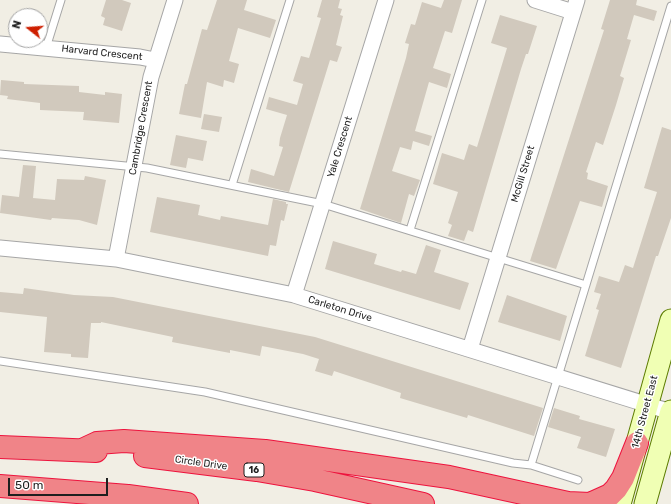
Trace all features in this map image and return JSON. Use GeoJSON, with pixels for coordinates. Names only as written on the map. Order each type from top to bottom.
{"type":"FeatureCollection","features":[{"type":"Feature","properties":{"kind":"highway"},"geometry":{"type":"LineString","coordinates":[[82,450],[97,442],[124,441],[265,451],[449,477],[569,504],[590,504],[610,495],[623,478],[637,443]]}},
{"type":"Feature","properties":{"kind":"highway","name":"Circle Drive"},"geometry":{"type":"LineString","coordinates":[[0,447],[82,450],[140,455],[257,470],[374,492],[423,504]]}},
{"type":"Feature","properties":{"kind":"highway"},"geometry":{"type":"LineString","coordinates":[[0,486],[88,492],[187,504]]}},
{"type":"Feature","properties":{"kind":"highway"},"geometry":{"type":"LineString","coordinates":[[88,492],[113,504]]}},
{"type":"Feature","properties":{"kind":"street","name":"Cambridge Crescent"},"geometry":{"type":"LineString","coordinates":[[116,259],[150,77],[175,0]]}},
{"type":"Feature","properties":{"kind":"street","name":"Yale Crescent"},"geometry":{"type":"LineString","coordinates":[[294,295],[386,0]]}},
{"type":"Feature","properties":{"kind":"street"},"geometry":{"type":"LineString","coordinates":[[535,0],[575,6]]}},
{"type":"Feature","properties":{"kind":"street","name":"McGill Street"},"geometry":{"type":"LineString","coordinates":[[470,349],[575,6]]}},
{"type":"Feature","properties":{"kind":"street","name":"Harvard Crescent"},"geometry":{"type":"LineString","coordinates":[[46,48],[140,57],[155,60]]}},
{"type":"Feature","properties":{"kind":"street","name":"Carleton Drive"},"geometry":{"type":"LineString","coordinates":[[0,248],[116,259],[294,295],[671,412]]}},
{"type":"Feature","properties":{"kind":"street","name":"14th Street East"},"geometry":{"type":"LineString","coordinates":[[620,504],[671,320]]}},
{"type":"Feature","properties":{"kind":"street"},"geometry":{"type":"LineString","coordinates":[[648,503],[671,412]]}},
{"type":"Feature","properties":{"kind":"lane"},"geometry":{"type":"LineString","coordinates":[[48,42],[61,0]]}},
{"type":"Feature","properties":{"kind":"lane"},"geometry":{"type":"LineString","coordinates":[[232,185],[290,0]]}},
{"type":"Feature","properties":{"kind":"lane"},"geometry":{"type":"LineString","coordinates":[[410,230],[482,0]]}},
{"type":"Feature","properties":{"kind":"lane"},"geometry":{"type":"LineString","coordinates":[[531,465],[671,6]]}},
{"type":"Feature","properties":{"kind":"lane"},"geometry":{"type":"LineString","coordinates":[[0,154],[134,167],[323,204],[586,285]]}},
{"type":"Feature","properties":{"kind":"lane"},"geometry":{"type":"LineString","coordinates":[[0,361],[205,392],[513,463],[531,465],[578,480]]}},
{"type":"Feature","properties":{"kind":"building"},"geometry":{"type":"Polygon","coordinates":[[[106,0],[122,0],[131,3],[122,31],[103,25],[105,18],[101,16],[106,0]]]}},
{"type":"Feature","properties":{"kind":"building"},"geometry":{"type":"Polygon","coordinates":[[[217,0],[247,0],[244,10],[276,20],[270,38],[238,28],[229,61],[239,64],[234,83],[224,80],[223,87],[207,82],[201,118],[179,114],[185,84],[187,84],[202,29],[207,30],[217,0]]]}},
{"type":"Feature","properties":{"kind":"building"},"geometry":{"type":"Polygon","coordinates":[[[322,0],[340,0],[338,8],[342,9],[340,15],[343,16],[336,45],[342,47],[337,62],[330,60],[289,192],[248,182],[251,169],[274,176],[283,147],[279,146],[280,138],[287,115],[266,109],[269,97],[297,105],[303,84],[293,81],[301,56],[309,58],[321,18],[317,17],[322,0]]]}},
{"type":"Feature","properties":{"kind":"building"},"geometry":{"type":"Polygon","coordinates":[[[444,0],[462,0],[452,33],[445,31],[433,68],[451,74],[447,88],[429,82],[415,131],[432,136],[429,146],[413,141],[411,150],[400,147],[392,171],[420,180],[414,196],[409,194],[401,223],[360,209],[406,58],[409,44],[405,43],[411,24],[415,25],[422,2],[441,8],[444,0]]]}},
{"type":"Feature","properties":{"kind":"building"},"geometry":{"type":"Polygon","coordinates":[[[610,0],[637,0],[636,5],[657,11],[654,21],[634,15],[627,39],[631,40],[620,76],[624,78],[616,105],[603,145],[596,142],[586,172],[588,173],[587,179],[608,186],[602,207],[580,201],[556,269],[530,261],[604,30],[601,29],[610,0]]]}},
{"type":"Feature","properties":{"kind":"building"},"geometry":{"type":"Polygon","coordinates":[[[500,15],[537,26],[528,54],[526,54],[521,69],[473,232],[468,230],[464,241],[448,236],[452,225],[448,223],[458,192],[433,184],[442,153],[464,160],[469,144],[477,147],[507,48],[491,43],[500,15]]]}},
{"type":"Feature","properties":{"kind":"building"},"geometry":{"type":"Polygon","coordinates":[[[1,80],[24,82],[24,84],[79,86],[79,92],[105,95],[105,92],[122,94],[119,123],[83,120],[84,112],[40,110],[40,103],[7,99],[8,96],[0,95],[1,80]]]}},
{"type":"Feature","properties":{"kind":"building"},"geometry":{"type":"Polygon","coordinates":[[[204,114],[222,117],[219,132],[201,129],[204,114]]]}},
{"type":"Feature","properties":{"kind":"building"},"geometry":{"type":"Polygon","coordinates":[[[662,127],[671,130],[671,218],[658,256],[656,256],[621,368],[585,356],[599,310],[596,309],[601,294],[594,292],[599,276],[619,282],[625,265],[633,268],[657,192],[644,188],[662,127]]]}},
{"type":"Feature","properties":{"kind":"building"},"geometry":{"type":"Polygon","coordinates":[[[176,135],[207,141],[203,161],[188,158],[186,168],[170,165],[176,135]]]}},
{"type":"Feature","properties":{"kind":"building"},"geometry":{"type":"Polygon","coordinates":[[[23,165],[36,166],[33,198],[55,200],[57,179],[84,180],[85,176],[106,180],[97,225],[79,220],[52,218],[51,220],[0,213],[2,195],[19,197],[23,165]]]}},
{"type":"Feature","properties":{"kind":"building"},"geometry":{"type":"Polygon","coordinates":[[[157,197],[200,205],[198,215],[220,220],[221,216],[268,225],[273,199],[286,202],[286,204],[288,204],[284,221],[281,220],[276,246],[270,245],[268,256],[150,232],[157,197]]]}},
{"type":"Feature","properties":{"kind":"building"},"geometry":{"type":"Polygon","coordinates":[[[333,241],[377,254],[374,264],[401,272],[402,270],[416,274],[426,245],[441,250],[434,272],[469,283],[460,310],[325,269],[333,241]]]}},
{"type":"Feature","properties":{"kind":"building"},"geometry":{"type":"Polygon","coordinates":[[[24,288],[74,295],[113,297],[315,337],[543,408],[534,436],[468,415],[467,418],[400,398],[401,393],[334,371],[332,376],[315,371],[319,359],[303,354],[262,346],[260,356],[230,350],[230,353],[172,342],[173,337],[101,322],[91,323],[88,358],[71,357],[71,354],[44,352],[47,317],[0,312],[0,292],[23,294],[24,288]]]}},
{"type":"Feature","properties":{"kind":"building"},"geometry":{"type":"Polygon","coordinates":[[[507,295],[567,316],[560,341],[498,322],[507,295]]]}},
{"type":"Feature","properties":{"kind":"building"},"geometry":{"type":"Polygon","coordinates":[[[554,408],[580,416],[579,419],[615,429],[606,457],[577,448],[581,437],[548,427],[554,408]]]}}]}
